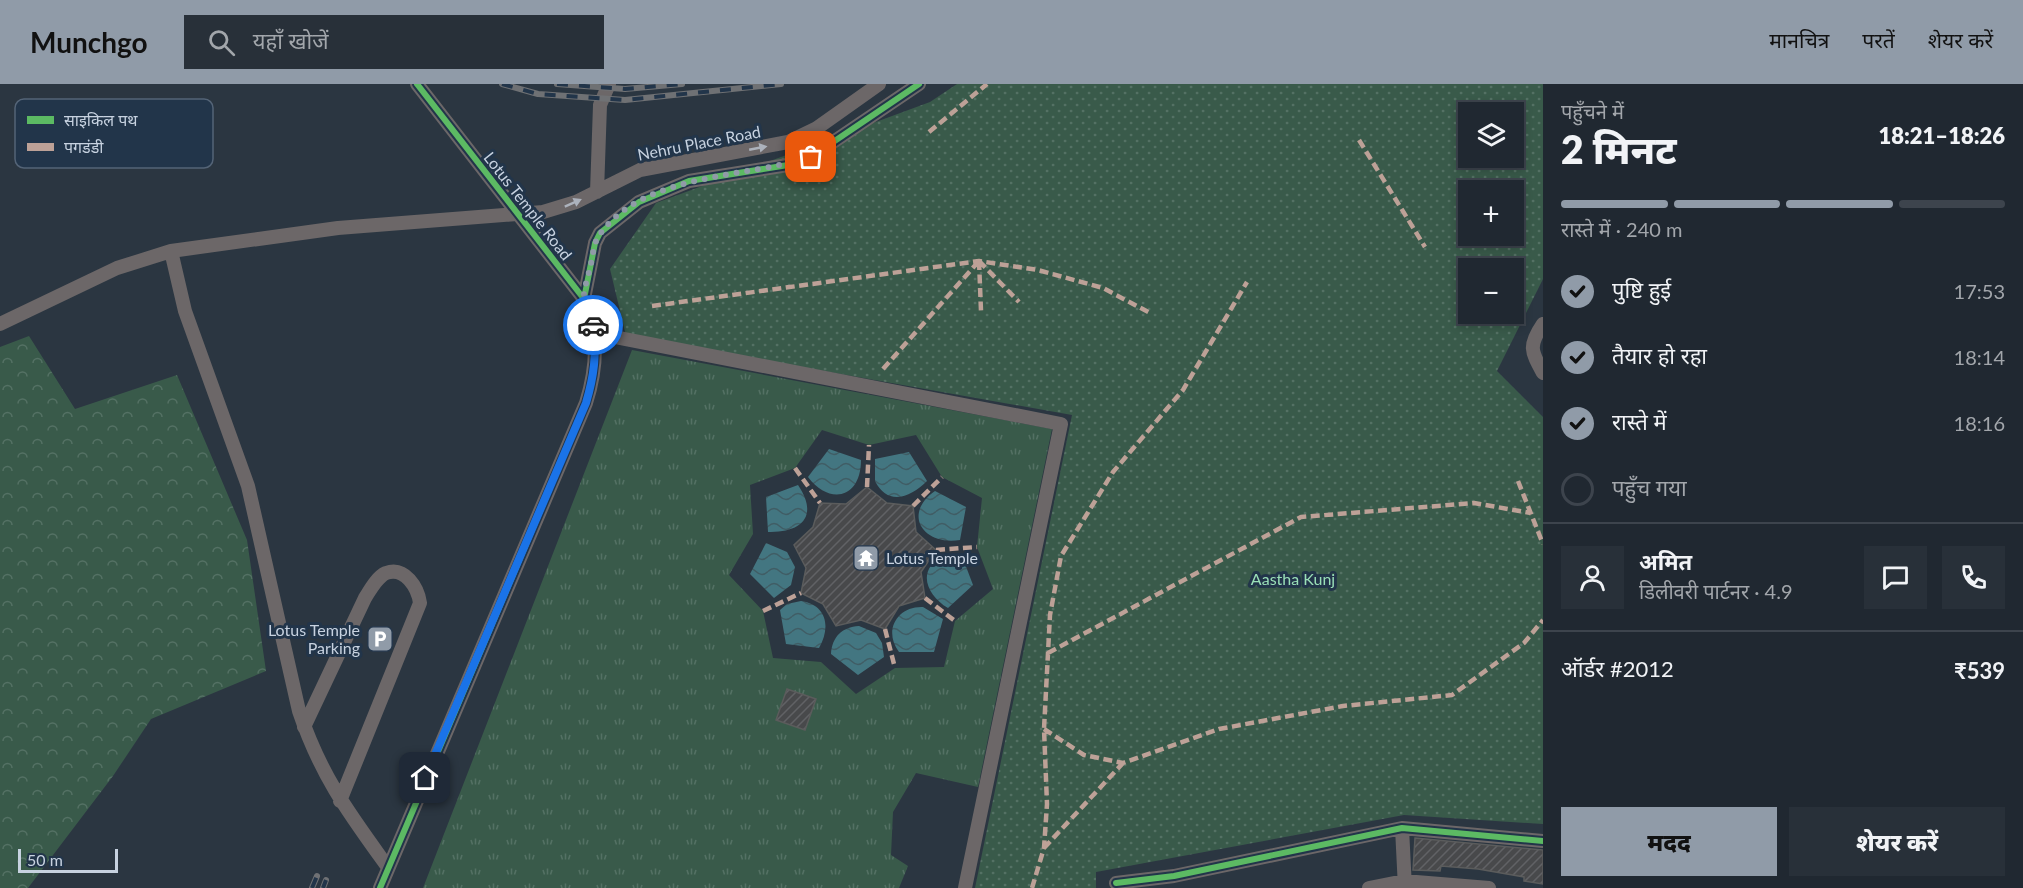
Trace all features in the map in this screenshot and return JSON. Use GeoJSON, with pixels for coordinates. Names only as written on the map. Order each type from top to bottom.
{"type":"FeatureCollection","features":[{"type":"Feature","properties":{"kind":"street","name":"Lotus Temple Road"},"geometry":{"type":"LineString","coordinates":[[380,888],[387,866],[586,403],[594,376],[594,333],[591,315],[584,299],[417,84]]}},
{"type":"Feature","properties":{"kind":"street"},"geometry":{"type":"LineString","coordinates":[[597,192],[600,105],[609,84]]}},
{"type":"Feature","properties":{"kind":"street","name":"Nehru Place Road"},"geometry":{"type":"LineString","coordinates":[[0,324],[117,268],[171,251],[338,228],[560,208],[640,170],[788,142],[817,128],[879,84]]}},
{"type":"Feature","properties":{"kind":"street"},"geometry":{"type":"LineString","coordinates":[[584,299],[595,243],[600,233],[639,202],[689,182],[788,165],[811,157],[919,84]]}},
{"type":"Feature","properties":{"kind":"street"},"geometry":{"type":"LineString","coordinates":[[171,251],[185,311],[248,486],[304,727],[327,780],[387,866]]}},
{"type":"Feature","properties":{"kind":"street"},"geometry":{"type":"LineString","coordinates":[[1543,324],[1532,341],[1532,349],[1543,373]]}},
{"type":"Feature","properties":{"kind":"street"},"geometry":{"type":"LineString","coordinates":[[594,333],[1061,424],[965,888]]}},
{"type":"Feature","properties":{"kind":"street"},"geometry":{"type":"LineString","coordinates":[[304,727],[365,598],[377,581],[384,573],[394,572],[412,581],[419,590],[420,603],[340,801]]}},
{"type":"Feature","properties":{"kind":"street"},"geometry":{"type":"LineString","coordinates":[[1116,883],[1174,876],[1402,828],[1543,841]]}},
{"type":"Feature","properties":{"kind":"street"},"geometry":{"type":"LineString","coordinates":[[1402,828],[1405,884]]}},
{"type":"Feature","properties":{"kind":"street"},"geometry":{"type":"LineString","coordinates":[[1369,888],[1405,884],[1488,888]]}},
{"type":"Feature","properties":{"kind":"green space","name":"Aastha Kunj"},"geometry":{"type":"Polygon","coordinates":[[[957,84],[1543,84],[1543,279],[1524,317],[1524,258],[1458,258],[1458,324],[1520,324],[1497,371],[1543,417],[1543,824],[1404,815],[1096,872],[1096,888],[975,888],[1072,415],[626,336],[610,269],[656,203],[930,102],[957,84]]]}},
{"type":"Feature","properties":{"kind":"green space"},"geometry":{"type":"Polygon","coordinates":[[[29,336],[75,409],[177,375],[247,540],[266,671],[151,719],[113,776],[28,888],[0,888],[0,347],[29,336]]]}},
{"type":"Feature","properties":{"kind":"green space"},"geometry":{"type":"Polygon","coordinates":[[[632,350],[1052,429],[978,787],[916,773],[893,812],[891,855],[908,866],[899,888],[423,888],[632,350]],[[822,430],[795,468],[750,485],[753,534],[729,575],[763,611],[773,658],[821,662],[856,694],[895,668],[944,667],[955,621],[993,589],[977,547],[982,498],[942,477],[916,435],[869,445],[822,430]]]}},
{"type":"Feature","properties":{"kind":"water"},"geometry":{"type":"Polygon","coordinates":[[[829,449],[861,460],[856,483],[843,494],[826,492],[808,477],[829,449]]]}},
{"type":"Feature","properties":{"kind":"water"},"geometry":{"type":"Polygon","coordinates":[[[909,452],[927,481],[907,495],[893,497],[886,494],[875,481],[875,459],[909,452]]]}},
{"type":"Feature","properties":{"kind":"water"},"geometry":{"type":"Polygon","coordinates":[[[798,485],[807,506],[804,520],[798,526],[790,529],[768,532],[766,497],[798,485]]]}},
{"type":"Feature","properties":{"kind":"water"},"geometry":{"type":"Polygon","coordinates":[[[935,491],[966,507],[960,540],[947,541],[936,538],[921,526],[920,509],[925,500],[935,491]]]}},
{"type":"Feature","properties":{"kind":"water"},"geometry":{"type":"Polygon","coordinates":[[[766,543],[787,552],[795,567],[791,585],[774,598],[750,574],[766,543]]]}},
{"type":"Feature","properties":{"kind":"water"},"geometry":{"type":"Polygon","coordinates":[[[946,555],[962,556],[973,585],[948,608],[934,596],[927,581],[930,567],[936,560],[946,555]]]}},
{"type":"Feature","properties":{"kind":"water"},"geometry":{"type":"Polygon","coordinates":[[[801,601],[816,607],[824,618],[825,632],[819,648],[786,644],[780,610],[787,604],[801,601]]]}},
{"type":"Feature","properties":{"kind":"water"},"geometry":{"type":"Polygon","coordinates":[[[923,607],[943,619],[934,652],[899,652],[892,636],[895,621],[906,611],[923,607]]]}},
{"type":"Feature","properties":{"kind":"water"},"geometry":{"type":"Polygon","coordinates":[[[859,626],[876,633],[882,643],[884,657],[858,675],[831,654],[833,643],[839,634],[848,628],[859,626]]]}},
{"type":"Feature","properties":{"kind":"building","name":"Lotus Temple"},"geometry":{"type":"Polygon","coordinates":[[[867,487],[887,503],[913,506],[916,532],[936,550],[921,572],[925,598],[899,606],[885,629],[861,620],[836,626],[823,604],[801,593],[806,568],[794,545],[813,527],[820,503],[846,504],[867,487]]]}},
{"type":"Feature","properties":{"kind":"building"},"geometry":{"type":"Polygon","coordinates":[[[787,689],[816,699],[805,730],[776,720],[787,689]]]}},
{"type":"Feature","properties":{"kind":"building"},"geometry":{"type":"Polygon","coordinates":[[[1415,838],[1543,850],[1543,884],[1524,881],[1524,877],[1478,869],[1441,866],[1440,871],[1413,870],[1415,838]]]}},
{"type":"Feature","properties":{"kind":"railway"},"geometry":{"type":"LineString","coordinates":[[502,84],[538,94],[625,100],[781,84]]}},
{"type":"Feature","properties":{"kind":"railway"},"geometry":{"type":"LineString","coordinates":[[557,84],[625,89],[682,84]]}},
{"type":"Feature","properties":{"kind":"railway"},"geometry":{"type":"LineString","coordinates":[[312,888],[317,876]]}},
{"type":"Feature","properties":{"kind":"railway"},"geometry":{"type":"LineString","coordinates":[[323,888],[326,880]]}},
{"type":"Feature","properties":{"kind":"marked path"},"geometry":{"type":"LineString","coordinates":[[929,132],[987,84]]}},
{"type":"Feature","properties":{"kind":"marked path"},"geometry":{"type":"LineString","coordinates":[[1359,140],[1425,247]]}},
{"type":"Feature","properties":{"kind":"marked path"},"geometry":{"type":"LineString","coordinates":[[979,261],[1019,302]]}},
{"type":"Feature","properties":{"kind":"marked path"},"geometry":{"type":"LineString","coordinates":[[979,261],[981,311]]}},
{"type":"Feature","properties":{"kind":"marked path"},"geometry":{"type":"LineString","coordinates":[[652,306],[979,261],[1038,270],[1103,288],[1150,313]]}},
{"type":"Feature","properties":{"kind":"marked path"},"geometry":{"type":"LineString","coordinates":[[883,369],[979,261]]}},
{"type":"Feature","properties":{"kind":"marked path"},"geometry":{"type":"LineString","coordinates":[[1032,888],[1044,848],[1047,804],[1044,729],[1050,615],[1061,556],[1113,472],[1183,390],[1247,282]]}},
{"type":"Feature","properties":{"kind":"marked path"},"geometry":{"type":"LineString","coordinates":[[867,487],[869,445]]}},
{"type":"Feature","properties":{"kind":"marked path"},"geometry":{"type":"LineString","coordinates":[[795,468],[820,503]]}},
{"type":"Feature","properties":{"kind":"marked path"},"geometry":{"type":"LineString","coordinates":[[913,506],[942,477]]}},
{"type":"Feature","properties":{"kind":"marked path"},"geometry":{"type":"LineString","coordinates":[[1518,481],[1543,544]]}},
{"type":"Feature","properties":{"kind":"marked path"},"geometry":{"type":"LineString","coordinates":[[1048,653],[1301,517],[1474,503],[1531,513]]}},
{"type":"Feature","properties":{"kind":"marked path"},"geometry":{"type":"LineString","coordinates":[[936,550],[977,547]]}},
{"type":"Feature","properties":{"kind":"marked path"},"geometry":{"type":"LineString","coordinates":[[763,611],[801,593]]}},
{"type":"Feature","properties":{"kind":"marked path"},"geometry":{"type":"LineString","coordinates":[[925,598],[955,621]]}},
{"type":"Feature","properties":{"kind":"marked path"},"geometry":{"type":"LineString","coordinates":[[1044,729],[1084,755],[1123,763],[1219,729],[1343,706],[1452,695],[1524,643],[1543,620]]}},
{"type":"Feature","properties":{"kind":"marked path"},"geometry":{"type":"LineString","coordinates":[[885,629],[895,668]]}},
{"type":"Feature","properties":{"kind":"marked path"},"geometry":{"type":"LineString","coordinates":[[1044,848],[1123,763]]}},
{"type":"Feature","properties":{"kind":"cycle path"},"geometry":{"type":"LineString","coordinates":[[380,888],[586,403],[593,377],[595,351],[593,325],[584,299],[417,84]]}},
{"type":"Feature","properties":{"kind":"cycle path"},"geometry":{"type":"LineString","coordinates":[[584,299],[595,243],[600,233],[639,202],[689,181],[788,165],[811,157],[919,84]]}},
{"type":"Feature","properties":{"kind":"cycle path"},"geometry":{"type":"LineString","coordinates":[[1116,883],[1174,876],[1402,828],[1543,841]]}},
{"type":"Feature","properties":{"kind":"way so far"},"geometry":{"type":"LineString","coordinates":[[593,325],[584,299],[595,243],[600,233],[620,215],[662,190],[689,182],[788,165],[811,157]]}},
{"type":"Feature","properties":{"kind":"place","name":"Lotus Temple"},"geometry":{"type":"Point","coordinates":[866,558]}},
{"type":"Feature","properties":{"kind":"place","name":"Lotus Temple Parking"},"geometry":{"type":"Point","coordinates":[380,639]}},
{"type":"Feature","properties":{"kind":"route"},"geometry":{"type":"LineString","coordinates":[[425,778],[586,403],[594,376],[596,349],[593,325]]}}]}
